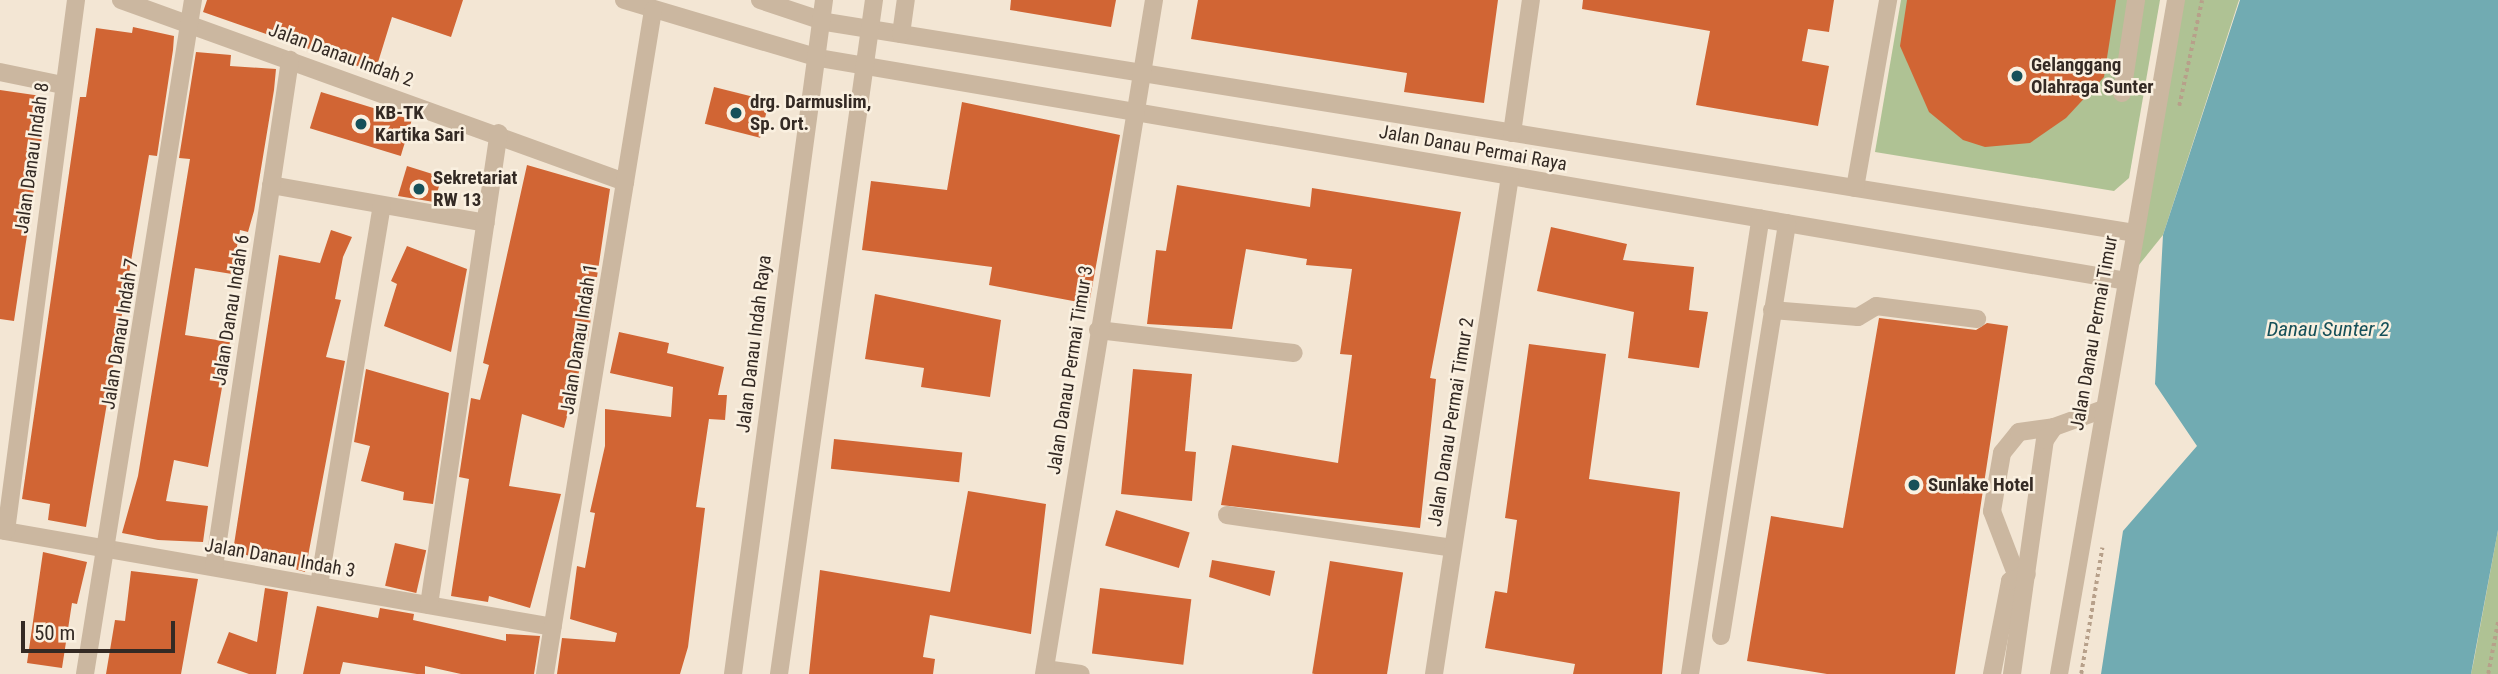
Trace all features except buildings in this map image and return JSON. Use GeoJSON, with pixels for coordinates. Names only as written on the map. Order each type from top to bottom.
{"type":"FeatureCollection","features":[{"type":"Feature","properties":{"kind":"street","name":"Jalan Danau Indah 8"},"geometry":{"type":"LineString","coordinates":[[3,530],[76,0]]}},
{"type":"Feature","properties":{"kind":"street","name":"Jalan Danau Indah 2"},"geometry":{"type":"LineString","coordinates":[[121,0],[188,21],[290,60],[499,133],[625,182]]}},
{"type":"Feature","properties":{"kind":"street","name":"Jalan Danau Indah 7"},"geometry":{"type":"LineString","coordinates":[[85,674],[108,552],[193,0]]}},
{"type":"Feature","properties":{"kind":"street","name":"Jalan Danau Permai Raya"},"geometry":{"type":"LineString","coordinates":[[624,0],[816,57],[2126,281]]}},
{"type":"Feature","properties":{"kind":"street","name":"Jalan Danau Permai Raya"},"geometry":{"type":"LineString","coordinates":[[760,0],[798,6],[823,21],[1140,75],[1512,132],[2134,233]]}},
{"type":"Feature","properties":{"kind":"street","name":"Jalan Danau Indah Raya"},"geometry":{"type":"LineString","coordinates":[[733,674],[824,0]]}},
{"type":"Feature","properties":{"kind":"street"},"geometry":{"type":"LineString","coordinates":[[779,674],[857,64],[873,0]]}},
{"type":"Feature","properties":{"kind":"street"},"geometry":{"type":"LineString","coordinates":[[901,34],[906,0]]}},
{"type":"Feature","properties":{"kind":"street","name":"Jalan Danau Permai Timur 3"},"geometry":{"type":"LineString","coordinates":[[1044,671],[1133,110],[1154,0]]}},
{"type":"Feature","properties":{"kind":"street"},"geometry":{"type":"LineString","coordinates":[[1512,132],[1531,0]]}},
{"type":"Feature","properties":{"kind":"street"},"geometry":{"type":"LineString","coordinates":[[1855,188],[1888,0]]}},
{"type":"Feature","properties":{"kind":"street"},"geometry":{"type":"LineString","coordinates":[[2122,93],[2136,0]]}},
{"type":"Feature","properties":{"kind":"street","name":"Jalan Danau Permai Timur"},"geometry":{"type":"LineString","coordinates":[[2059,674],[2101,410],[2176,0]]}},
{"type":"Feature","properties":{"kind":"street","name":"Jalan Danau Indah 1"},"geometry":{"type":"LineString","coordinates":[[545,674],[653,10]]}},
{"type":"Feature","properties":{"kind":"street","name":"Jalan Danau Indah 6"},"geometry":{"type":"LineString","coordinates":[[214,567],[290,60]]}},
{"type":"Feature","properties":{"kind":"street"},"geometry":{"type":"LineString","coordinates":[[0,72],[63,85]]}},
{"type":"Feature","properties":{"kind":"street"},"geometry":{"type":"LineString","coordinates":[[429,605],[499,133]]}},
{"type":"Feature","properties":{"kind":"street","name":"Jalan Danau Permai Timur 2"},"geometry":{"type":"LineString","coordinates":[[1434,674],[1510,176]]}},
{"type":"Feature","properties":{"kind":"street"},"geometry":{"type":"LineString","coordinates":[[271,185],[486,223]]}},
{"type":"Feature","properties":{"kind":"street"},"geometry":{"type":"LineString","coordinates":[[319,586],[382,205]]}},
{"type":"Feature","properties":{"kind":"street"},"geometry":{"type":"LineString","coordinates":[[1690,674],[1761,218]]}},
{"type":"Feature","properties":{"kind":"street"},"geometry":{"type":"LineString","coordinates":[[1721,636],[1787,223]]}},
{"type":"Feature","properties":{"kind":"street"},"geometry":{"type":"LineString","coordinates":[[1772,310],[1858,317],[1876,306],[1977,319]]}},
{"type":"Feature","properties":{"kind":"street"},"geometry":{"type":"LineString","coordinates":[[1098,330],[1294,353]]}},
{"type":"Feature","properties":{"kind":"street"},"geometry":{"type":"LineString","coordinates":[[1992,674],[2022,574],[1992,511],[2002,453],[2019,432],[2054,427],[2101,410]]}},
{"type":"Feature","properties":{"kind":"street"},"geometry":{"type":"LineString","coordinates":[[2012,674],[2022,574],[2045,440],[2054,427]]}},
{"type":"Feature","properties":{"kind":"street"},"geometry":{"type":"LineString","coordinates":[[1227,515],[1453,548]]}},
{"type":"Feature","properties":{"kind":"street","name":"Jalan Danau Indah 3"},"geometry":{"type":"LineString","coordinates":[[3,530],[108,552],[214,567],[553,627]]}},
{"type":"Feature","properties":{"kind":"street"},"geometry":{"type":"LineString","coordinates":[[1044,671],[1081,674]]}},
{"type":"Feature","properties":{"kind":"path"},"geometry":{"type":"LineString","coordinates":[[2176,118],[2202,0]]}},
{"type":"Feature","properties":{"kind":"path"},"geometry":{"type":"LineString","coordinates":[[2488,674],[2498,621]]}},
{"type":"Feature","properties":{"kind":"green space","name":"Gelanggang Olahraga Sunter"},"geometry":{"type":"Polygon","coordinates":[[[1901,0],[2160,0],[2129,178],[2114,191],[1875,152],[1901,0]]]}},
{"type":"Feature","properties":{"kind":"green space"},"geometry":{"type":"Polygon","coordinates":[[[2177,0],[2239,0],[2163,235],[2126,281],[2177,0]]]}},
{"type":"Feature","properties":{"kind":"green space"},"geometry":{"type":"Polygon","coordinates":[[[2498,530],[2498,674],[2471,674],[2474,660],[2498,530]]]}},
{"type":"Feature","properties":{"kind":"water","name":"Danau Sunter 2"},"geometry":{"type":"Polygon","coordinates":[[[2240,0],[2498,0],[2498,530],[2471,674],[2101,674],[2123,531],[2197,446],[2155,384],[2163,235],[2240,0]]]}},
{"type":"Feature","properties":{"kind":"place","name":"Gelanggang Olahraga Sunter"},"geometry":{"type":"Point","coordinates":[2017,76]}},
{"type":"Feature","properties":{"kind":"place","name":"drg. Darmuslim, Sp. Ort."},"geometry":{"type":"Point","coordinates":[736,113]}},
{"type":"Feature","properties":{"kind":"place","name":"KB-TK Kartika Sari"},"geometry":{"type":"Point","coordinates":[361,124]}},
{"type":"Feature","properties":{"kind":"place","name":"Sekretariat RW 13"},"geometry":{"type":"Point","coordinates":[419,189]}},
{"type":"Feature","properties":{"kind":"place","name":"Sunlake Hotel"},"geometry":{"type":"Point","coordinates":[1914,485]}}]}
